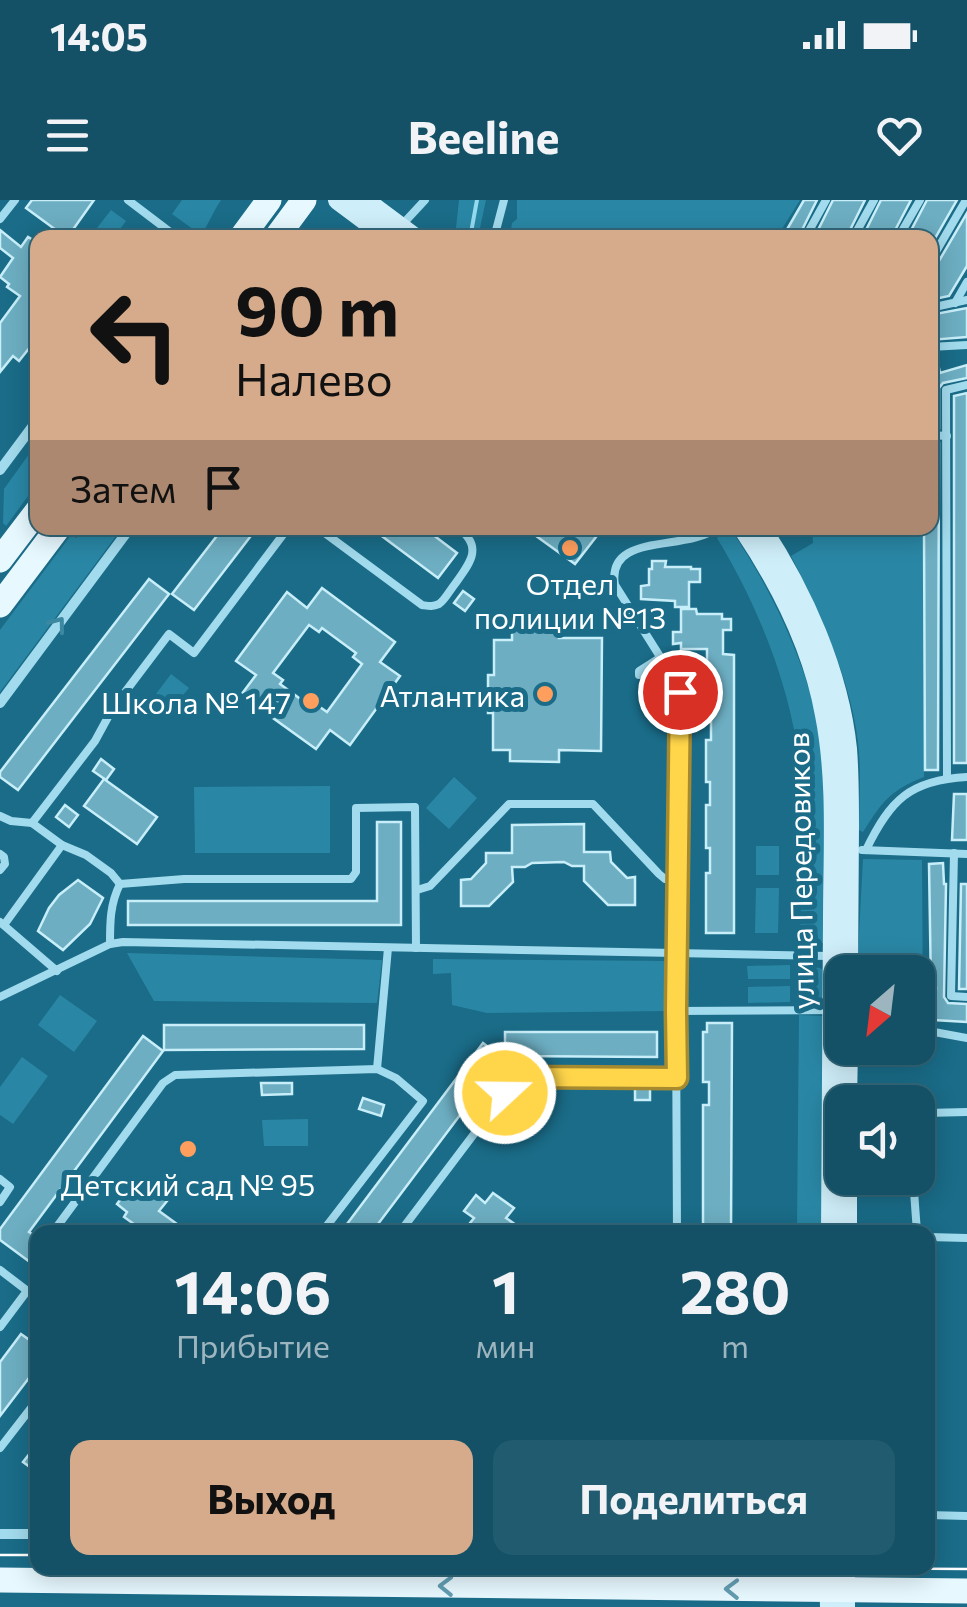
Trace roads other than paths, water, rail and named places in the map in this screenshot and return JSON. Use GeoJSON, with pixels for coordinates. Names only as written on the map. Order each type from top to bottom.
{"type":"FeatureCollection","features":[{"type":"Feature","properties":{"kind":"main road"},"geometry":{"type":"LineString","coordinates":[[247,230],[269,200]]}},
{"type":"Feature","properties":{"kind":"main road"},"geometry":{"type":"LineString","coordinates":[[282,230],[304,200]]}},
{"type":"Feature","properties":{"kind":"main road"},"geometry":{"type":"LineString","coordinates":[[0,560],[30,521]]}},
{"type":"Feature","properties":{"kind":"main road"},"geometry":{"type":"LineString","coordinates":[[0,605],[53,535]]}},
{"type":"Feature","properties":{"kind":"main road"},"geometry":{"type":"LineString","coordinates":[[0,1580],[967,1591]]}},
{"type":"Feature","properties":{"kind":"street"},"geometry":{"type":"LineString","coordinates":[[338,200],[394,230]]}},
{"type":"Feature","properties":{"kind":"street"},"geometry":{"type":"LineString","coordinates":[[364,200],[397,230]]}},
{"type":"Feature","properties":{"kind":"street"},"geometry":{"type":"LineString","coordinates":[[1,466],[30,429]]}},
{"type":"Feature","properties":{"kind":"street"},"geometry":{"type":"LineString","coordinates":[[0,703],[125,535]]}},
{"type":"Feature","properties":{"kind":"street","name":"улица Передовиков"},"geometry":{"type":"LineString","coordinates":[[747,535],[794,622],[818,686],[849,850]]}},
{"type":"Feature","properties":{"kind":"street","name":"улица Передовиков"},"geometry":{"type":"LineString","coordinates":[[765,535],[791,580],[833,682],[847,748],[849,850],[843,955]]}},
{"type":"Feature","properties":{"kind":"street","name":"улица Передовиков"},"geometry":{"type":"LineString","coordinates":[[831,1225],[836,1065]]}},
{"type":"Feature","properties":{"kind":"street"},"geometry":{"type":"LineString","coordinates":[[847,1195],[847,1225]]}},
{"type":"Feature","properties":{"kind":"street"},"geometry":{"type":"LineString","coordinates":[[0,1534],[30,1534]]}},
{"type":"Feature","properties":{"kind":"street"},"geometry":{"type":"LineString","coordinates":[[526,1575],[544,1588]]}},
{"type":"Feature","properties":{"kind":"lane"},"geometry":{"type":"LineString","coordinates":[[0,219],[15,200]]}},
{"type":"Feature","properties":{"kind":"lane"},"geometry":{"type":"LineString","coordinates":[[128,200],[167,230]]}},
{"type":"Feature","properties":{"kind":"lane"},"geometry":{"type":"LineString","coordinates":[[404,230],[425,200]]}},
{"type":"Feature","properties":{"kind":"lane"},"geometry":{"type":"LineString","coordinates":[[496,230],[504,200]]}},
{"type":"Feature","properties":{"kind":"lane"},"geometry":{"type":"LineString","coordinates":[[809,230],[826,200]]}},
{"type":"Feature","properties":{"kind":"lane"},"geometry":{"type":"LineString","coordinates":[[857,230],[874,200]]}},
{"type":"Feature","properties":{"kind":"lane"},"geometry":{"type":"LineString","coordinates":[[903,230],[920,200]]}},
{"type":"Feature","properties":{"kind":"lane"},"geometry":{"type":"LineString","coordinates":[[938,248],[966,200]]}},
{"type":"Feature","properties":{"kind":"lane"},"geometry":{"type":"LineString","coordinates":[[955,303],[967,282]]}},
{"type":"Feature","properties":{"kind":"lane"},"geometry":{"type":"LineString","coordinates":[[938,306],[967,300]]}},
{"type":"Feature","properties":{"kind":"lane"},"geometry":{"type":"LineString","coordinates":[[938,347],[967,346]]}},
{"type":"Feature","properties":{"kind":"lane"},"geometry":{"type":"LineString","coordinates":[[947,778],[946,390],[967,385]]}},
{"type":"Feature","properties":{"kind":"lane"},"geometry":{"type":"LineString","coordinates":[[938,435],[947,436]]}},
{"type":"Feature","properties":{"kind":"lane"},"geometry":{"type":"LineString","coordinates":[[32,823],[96,741],[113,708],[169,634],[194,653],[283,535]]}},
{"type":"Feature","properties":{"kind":"lane"},"geometry":{"type":"LineString","coordinates":[[327,535],[422,605],[430,606],[444,598],[470,564],[473,554],[468,535]]}},
{"type":"Feature","properties":{"kind":"lane"},"geometry":{"type":"LineString","coordinates":[[677,1225],[681,702],[676,682],[615,584],[613,573],[617,562],[633,550],[708,535]]}},
{"type":"Feature","properties":{"kind":"lane"},"geometry":{"type":"LineString","coordinates":[[639,675],[639,670],[660,657]]}},
{"type":"Feature","properties":{"kind":"lane"},"geometry":{"type":"LineString","coordinates":[[849,850],[875,831],[903,795],[937,778],[967,777]]}},
{"type":"Feature","properties":{"kind":"lane"},"geometry":{"type":"LineString","coordinates":[[417,890],[430,886],[509,804],[593,804],[659,874],[678,880]]}},
{"type":"Feature","properties":{"kind":"lane"},"geometry":{"type":"LineString","coordinates":[[120,884],[352,878],[356,872],[356,808],[415,807],[416,948]]}},
{"type":"Feature","properties":{"kind":"lane"},"geometry":{"type":"LineString","coordinates":[[0,816],[32,823],[62,845],[86,855],[120,884]]}},
{"type":"Feature","properties":{"kind":"lane"},"geometry":{"type":"LineString","coordinates":[[57,971],[2,924],[62,845]]}},
{"type":"Feature","properties":{"kind":"lane"},"geometry":{"type":"LineString","coordinates":[[849,850],[967,854]]}},
{"type":"Feature","properties":{"kind":"lane"},"geometry":{"type":"LineString","coordinates":[[954,853],[952,996],[967,997]]}},
{"type":"Feature","properties":{"kind":"lane"},"geometry":{"type":"LineString","coordinates":[[0,854],[5,864],[0,870]]}},
{"type":"Feature","properties":{"kind":"lane"},"geometry":{"type":"LineString","coordinates":[[110,944],[112,899],[120,884]]}},
{"type":"Feature","properties":{"kind":"lane"},"geometry":{"type":"LineString","coordinates":[[0,997],[110,944],[123,942],[677,952],[825,961]]}},
{"type":"Feature","properties":{"kind":"lane"},"geometry":{"type":"LineString","coordinates":[[377,1070],[388,948]]}},
{"type":"Feature","properties":{"kind":"lane"},"geometry":{"type":"LineString","coordinates":[[676,1010],[825,1010]]}},
{"type":"Feature","properties":{"kind":"lane"},"geometry":{"type":"LineString","coordinates":[[935,1032],[967,1038]]}},
{"type":"Feature","properties":{"kind":"lane"},"geometry":{"type":"LineString","coordinates":[[58,1225],[162,1083],[175,1075],[377,1070],[396,1078],[423,1101],[327,1225]]}},
{"type":"Feature","properties":{"kind":"lane"},"geometry":{"type":"LineString","coordinates":[[405,1225],[517,1077],[677,1078]]}},
{"type":"Feature","properties":{"kind":"lane"},"geometry":{"type":"LineString","coordinates":[[935,1112],[967,1112]]}},
{"type":"Feature","properties":{"kind":"lane"},"geometry":{"type":"LineString","coordinates":[[0,1179],[10,1187],[0,1202]]}},
{"type":"Feature","properties":{"kind":"lane"},"geometry":{"type":"LineString","coordinates":[[914,1195],[916,1225]]}},
{"type":"Feature","properties":{"kind":"lane"},"geometry":{"type":"LineString","coordinates":[[935,1237],[967,1238]]}},
{"type":"Feature","properties":{"kind":"lane"},"geometry":{"type":"LineString","coordinates":[[0,1270],[30,1293]]}},
{"type":"Feature","properties":{"kind":"lane"},"geometry":{"type":"LineString","coordinates":[[0,1327],[27,1291]]}},
{"type":"Feature","properties":{"kind":"lane"},"geometry":{"type":"LineString","coordinates":[[0,1448],[30,1409]]}},
{"type":"Feature","properties":{"kind":"lane"},"geometry":{"type":"LineString","coordinates":[[935,1516],[967,1516]]}},
{"type":"Feature","properties":{"kind":"waterway"},"geometry":{"type":"LineString","coordinates":[[471,230],[477,200]]}},
{"type":"Feature","properties":{"kind":"tram line"},"geometry":{"type":"LineString","coordinates":[[0,1555],[30,1555]]}},
{"type":"Feature","properties":{"kind":"tram line"},"geometry":{"type":"LineString","coordinates":[[935,1569],[967,1569]]}},
{"type":"Feature","properties":{"kind":"place","name":"Отдел полиции №13"},"geometry":{"type":"Point","coordinates":[570,548]}},
{"type":"Feature","properties":{"kind":"place","name":"Атлантика"},"geometry":{"type":"Point","coordinates":[545,694]}},
{"type":"Feature","properties":{"kind":"place","name":"Школа № 147"},"geometry":{"type":"Point","coordinates":[311,701]}},
{"type":"Feature","properties":{"kind":"place","name":"Детский сад № 95"},"geometry":{"type":"Point","coordinates":[188,1149]}}]}
